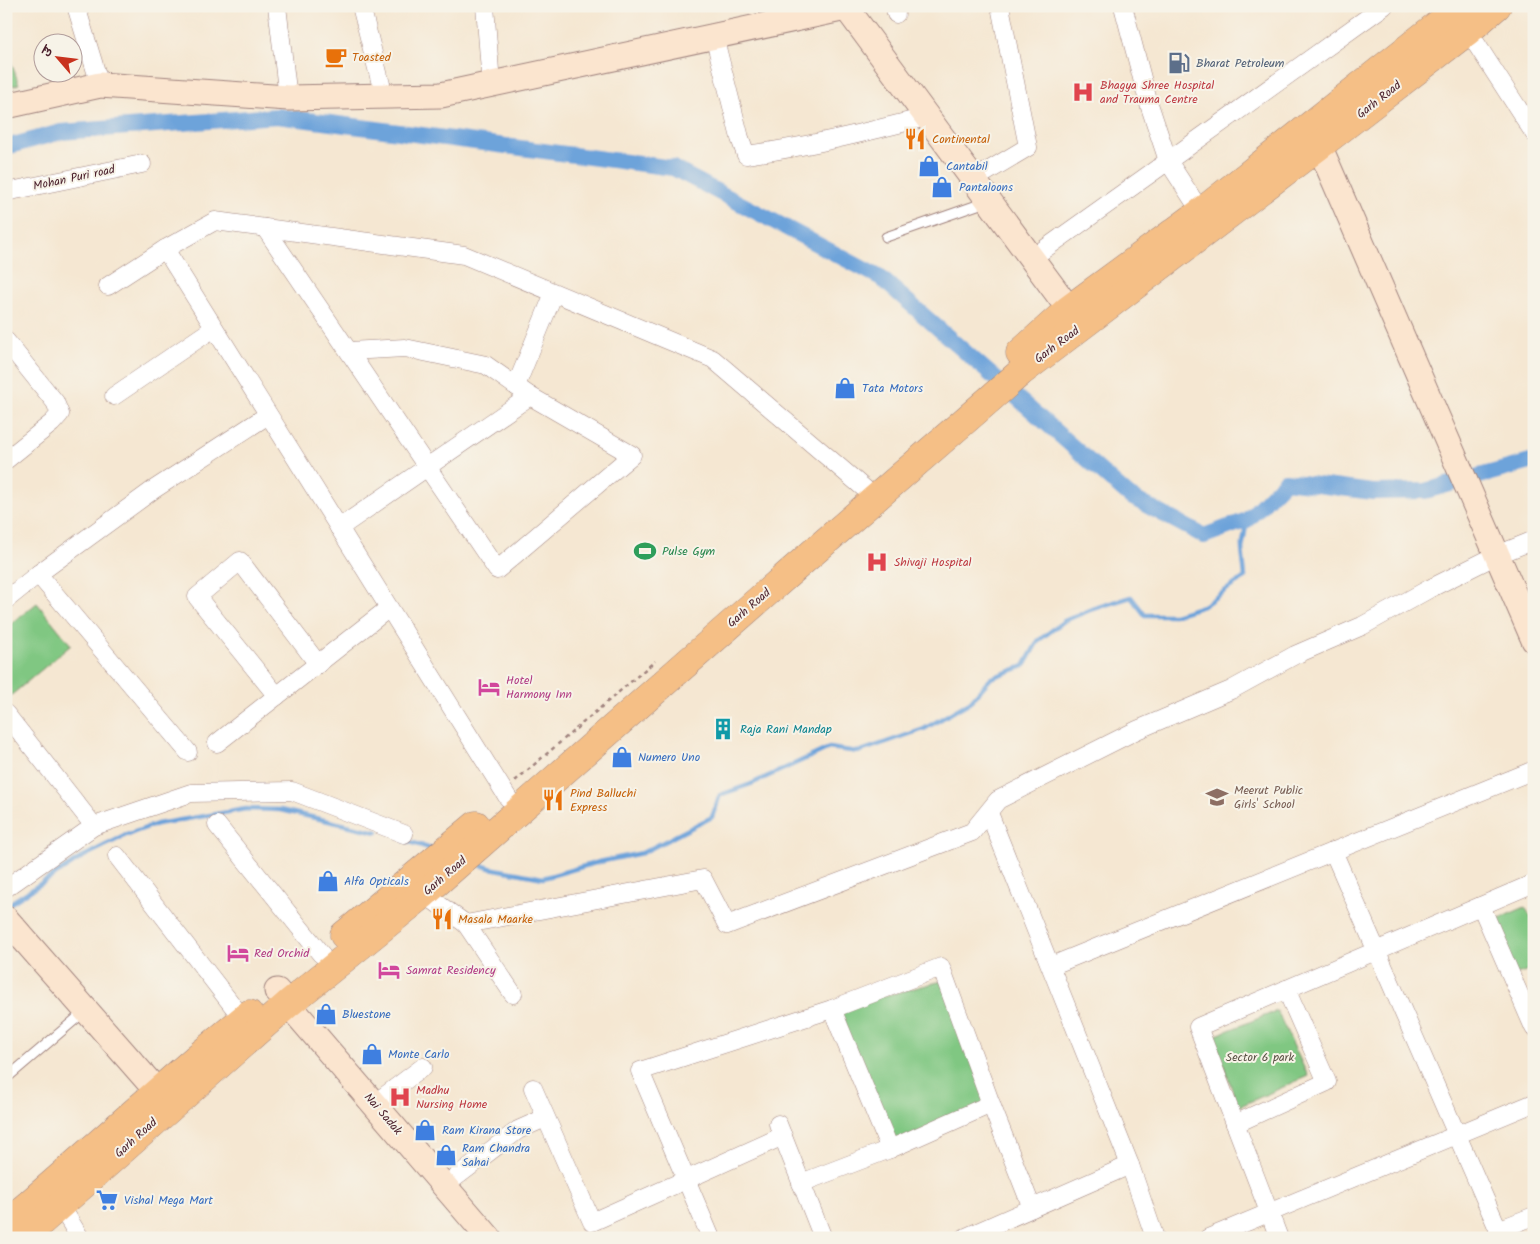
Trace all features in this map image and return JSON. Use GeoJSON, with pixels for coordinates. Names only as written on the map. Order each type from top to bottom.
{"type":"FeatureCollection","features":[{"type":"Feature","properties":{"kind":"main road","name":"Garh Road"},"geometry":{"type":"LineString","coordinates":[[1076,317],[1315,135],[1454,20],[1498,6]]}},
{"type":"Feature","properties":{"kind":"main road","name":"Garh Road"},"geometry":{"type":"LineString","coordinates":[[23,1238],[55,1196],[165,1099],[282,997],[513,805],[1016,367],[1201,212],[1315,135]]}},
{"type":"Feature","properties":{"kind":"main road","name":"Garh Road"},"geometry":{"type":"LineString","coordinates":[[782,570],[865,489],[970,407]]}},
{"type":"Feature","properties":{"kind":"main road","name":"Garh Road"},"geometry":{"type":"LineString","coordinates":[[165,1099],[243,1019],[282,997],[321,954],[420,884]]}},
{"type":"Feature","properties":{"kind":"main road","name":"Garh Road"},"geometry":{"type":"LineString","coordinates":[[6,1224],[55,1196]]}},
{"type":"Feature","properties":{"kind":"street"},"geometry":{"type":"LineString","coordinates":[[76,6],[100,85]]}},
{"type":"Feature","properties":{"kind":"street"},"geometry":{"type":"LineString","coordinates":[[277,6],[288,98]]}},
{"type":"Feature","properties":{"kind":"street"},"geometry":{"type":"LineString","coordinates":[[361,6],[384,96]]}},
{"type":"Feature","properties":{"kind":"street"},"geometry":{"type":"LineString","coordinates":[[485,6],[491,84]]}},
{"type":"Feature","properties":{"kind":"street"},"geometry":{"type":"LineString","coordinates":[[973,180],[1028,147],[1000,6]]}},
{"type":"Feature","properties":{"kind":"street"},"geometry":{"type":"LineString","coordinates":[[1123,6],[1148,101],[1168,161],[1201,212]]}},
{"type":"Feature","properties":{"kind":"street"},"geometry":{"type":"LineString","coordinates":[[1032,258],[1384,6]]}},
{"type":"Feature","properties":{"kind":"street"},"geometry":{"type":"LineString","coordinates":[[6,106],[100,85],[288,98],[441,95],[845,7],[1076,317]]}},
{"type":"Feature","properties":{"kind":"street"},"geometry":{"type":"LineString","coordinates":[[1454,20],[1534,133]]}},
{"type":"Feature","properties":{"kind":"street"},"geometry":{"type":"LineString","coordinates":[[714,36],[746,155],[851,136],[926,117]]}},
{"type":"Feature","properties":{"kind":"street"},"geometry":{"type":"LineString","coordinates":[[1315,135],[1534,640]]}},
{"type":"Feature","properties":{"kind":"street","name":"Mohan Puri road"},"geometry":{"type":"LineString","coordinates":[[6,192],[142,164]]}},
{"type":"Feature","properties":{"kind":"street"},"geometry":{"type":"LineString","coordinates":[[108,286],[165,249],[215,221],[464,255],[713,359],[865,489]]}},
{"type":"Feature","properties":{"kind":"street"},"geometry":{"type":"LineString","coordinates":[[265,228],[348,351],[497,570],[632,456],[523,391],[486,365],[405,348],[348,351]]}},
{"type":"Feature","properties":{"kind":"street"},"geometry":{"type":"LineString","coordinates":[[165,249],[513,805]]}},
{"type":"Feature","properties":{"kind":"street"},"geometry":{"type":"LineString","coordinates":[[339,528],[427,467],[523,391],[554,293]]}},
{"type":"Feature","properties":{"kind":"street"},"geometry":{"type":"LineString","coordinates":[[114,396],[214,328]]}},
{"type":"Feature","properties":{"kind":"street"},"geometry":{"type":"LineString","coordinates":[[6,341],[55,402],[60,414],[52,423],[6,460]]}},
{"type":"Feature","properties":{"kind":"street"},"geometry":{"type":"LineString","coordinates":[[6,600],[38,574],[153,490],[268,415]]}},
{"type":"Feature","properties":{"kind":"street"},"geometry":{"type":"LineString","coordinates":[[466,924],[703,880],[727,925],[972,832],[998,800],[1137,730],[1231,690],[1295,655],[1362,626],[1429,589],[1497,555],[1534,540]]}},
{"type":"Feature","properties":{"kind":"street"},"geometry":{"type":"LineString","coordinates":[[276,696],[197,597],[240,560],[318,664]]}},
{"type":"Feature","properties":{"kind":"street"},"geometry":{"type":"LineString","coordinates":[[38,574],[188,752]]}},
{"type":"Feature","properties":{"kind":"street"},"geometry":{"type":"LineString","coordinates":[[217,742],[389,608]]}},
{"type":"Feature","properties":{"kind":"street"},"geometry":{"type":"LineString","coordinates":[[6,714],[94,826]]}},
{"type":"Feature","properties":{"kind":"street"},"geometry":{"type":"LineString","coordinates":[[1051,966],[1534,770]]}},
{"type":"Feature","properties":{"kind":"street"},"geometry":{"type":"LineString","coordinates":[[6,888],[94,826],[191,793],[292,792],[404,834]]}},
{"type":"Feature","properties":{"kind":"street"},"geometry":{"type":"LineString","coordinates":[[989,813],[1130,1165],[1155,1238]]}},
{"type":"Feature","properties":{"kind":"street"},"geometry":{"type":"LineString","coordinates":[[218,825],[321,954]]}},
{"type":"Feature","properties":{"kind":"street"},"geometry":{"type":"LineString","coordinates":[[1333,851],[1500,1234],[1534,1216]]}},
{"type":"Feature","properties":{"kind":"street"},"geometry":{"type":"LineString","coordinates":[[117,856],[243,1019]]}},
{"type":"Feature","properties":{"kind":"street"},"geometry":{"type":"LineString","coordinates":[[420,884],[466,924],[513,994]]}},
{"type":"Feature","properties":{"kind":"street"},"geometry":{"type":"LineString","coordinates":[[1279,1238],[1198,1027],[1532,884]]}},
{"type":"Feature","properties":{"kind":"street"},"geometry":{"type":"LineString","coordinates":[[1481,906],[1534,1028]]}},
{"type":"Feature","properties":{"kind":"street"},"geometry":{"type":"LineString","coordinates":[[9,927],[165,1099]]}},
{"type":"Feature","properties":{"kind":"street"},"geometry":{"type":"LineString","coordinates":[[711,1238],[640,1071],[832,1008],[941,967],[991,1104],[1032,1208]]}},
{"type":"Feature","properties":{"kind":"street"},"geometry":{"type":"LineString","coordinates":[[1235,1124],[1327,1082],[1286,989]]}},
{"type":"Feature","properties":{"kind":"street","name":"Nai Sadak"},"geometry":{"type":"LineString","coordinates":[[282,997],[489,1238]]}},
{"type":"Feature","properties":{"kind":"street"},"geometry":{"type":"LineString","coordinates":[[832,1008],[890,1149]]}},
{"type":"Feature","properties":{"kind":"street"},"geometry":{"type":"LineString","coordinates":[[374,1104],[423,1067]]}},
{"type":"Feature","properties":{"kind":"street"},"geometry":{"type":"LineString","coordinates":[[533,1088],[592,1222],[686,1179],[780,1130],[822,1238]]}},
{"type":"Feature","properties":{"kind":"street"},"geometry":{"type":"LineString","coordinates":[[1208,1238],[1534,1103]]}},
{"type":"Feature","properties":{"kind":"street"},"geometry":{"type":"LineString","coordinates":[[801,1183],[890,1149],[991,1104]]}},
{"type":"Feature","properties":{"kind":"street"},"geometry":{"type":"LineString","coordinates":[[444,1186],[518,1130],[545,1118]]}},
{"type":"Feature","properties":{"kind":"street"},"geometry":{"type":"LineString","coordinates":[[966,1237],[1130,1165]]}},
{"type":"Feature","properties":{"kind":"street"},"geometry":{"type":"LineString","coordinates":[[55,1196],[80,1238]]}},
{"type":"Feature","properties":{"kind":"lane"},"geometry":{"type":"LineString","coordinates":[[886,237],[989,201]]}},
{"type":"Feature","properties":{"kind":"lane"},"geometry":{"type":"LineString","coordinates":[[9,1076],[86,1010]]}},
{"type":"Feature","properties":{"kind":"green space"},"geometry":{"type":"Polygon","coordinates":[[[6,49],[19,84],[6,88],[6,49]]]}},
{"type":"Feature","properties":{"kind":"green space"},"geometry":{"type":"Polygon","coordinates":[[[37,603],[71,645],[8,698],[6,628],[37,603]]]}},
{"type":"Feature","properties":{"kind":"green space"},"geometry":{"type":"Polygon","coordinates":[[[1525,907],[1534,923],[1534,968],[1514,975],[1493,921],[1525,907]]]}},
{"type":"Feature","properties":{"kind":"green space"},"geometry":{"type":"Polygon","coordinates":[[[946,980],[991,1104],[890,1149],[832,1009],[946,980]]]}},
{"type":"Feature","properties":{"kind":"green space","name":"Sector 6 park"},"geometry":{"type":"Polygon","coordinates":[[[1277,1011],[1308,1076],[1238,1107],[1214,1036],[1277,1011]]]}},
{"type":"Feature","properties":{"kind":"waterway"},"geometry":{"type":"LineString","coordinates":[[6,147],[61,132],[277,116],[673,168],[881,278],[1129,496],[1204,536],[1247,520],[1285,481],[1373,492],[1425,491],[1534,461]]}},
{"type":"Feature","properties":{"kind":"waterway"},"geometry":{"type":"LineString","coordinates":[[475,863],[490,868],[543,878],[599,862],[642,853],[712,817],[720,795],[751,784],[829,748],[858,752],[924,729],[970,702],[991,678],[1024,666],[1038,641],[1064,621],[1095,608],[1131,597],[1145,615],[1174,615],[1203,606],[1245,577],[1242,549],[1247,520]]}},
{"type":"Feature","properties":{"kind":"waterway"},"geometry":{"type":"LineString","coordinates":[[6,906],[84,856],[126,835],[157,824],[246,809],[280,810],[377,832]]}},
{"type":"Feature","properties":{"kind":"waterway"},"geometry":{"type":"LineString","coordinates":[[404,840],[432,849]]}},
{"type":"Feature","properties":{"kind":"place","name":"Toasted"},"geometry":{"type":"Point","coordinates":[336,57]}},
{"type":"Feature","properties":{"kind":"place","name":"Bharat Petroleum"},"geometry":{"type":"Point","coordinates":[1179,63]}},
{"type":"Feature","properties":{"kind":"place","name":"Bhagya Shree Hospital and Trauma Centre"},"geometry":{"type":"Point","coordinates":[1083,92]}},
{"type":"Feature","properties":{"kind":"place","name":"Continental"},"geometry":{"type":"Point","coordinates":[915,139]}},
{"type":"Feature","properties":{"kind":"place","name":"Cantabil"},"geometry":{"type":"Point","coordinates":[929,166]}},
{"type":"Feature","properties":{"kind":"place","name":"Pantaloons"},"geometry":{"type":"Point","coordinates":[942,187]}},
{"type":"Feature","properties":{"kind":"place","name":"Tata Motors"},"geometry":{"type":"Point","coordinates":[845,388]}},
{"type":"Feature","properties":{"kind":"place","name":"Pulse Gym"},"geometry":{"type":"Point","coordinates":[645,551]}},
{"type":"Feature","properties":{"kind":"place","name":"Shivaji Hospital"},"geometry":{"type":"Point","coordinates":[877,562]}},
{"type":"Feature","properties":{"kind":"place","name":"Hotel Harmony Inn"},"geometry":{"type":"Point","coordinates":[489,687]}},
{"type":"Feature","properties":{"kind":"place","name":"Raja Rani Mandap"},"geometry":{"type":"Point","coordinates":[723,729]}},
{"type":"Feature","properties":{"kind":"place","name":"Numero Uno"},"geometry":{"type":"Point","coordinates":[622,757]}},
{"type":"Feature","properties":{"kind":"place","name":"Meerut Public Girls' School"},"geometry":{"type":"Point","coordinates":[1217,797]}},
{"type":"Feature","properties":{"kind":"place","name":"Pind Balluchi Express"},"geometry":{"type":"Point","coordinates":[553,800]}},
{"type":"Feature","properties":{"kind":"place","name":"Alfa Opticals"},"geometry":{"type":"Point","coordinates":[328,881]}},
{"type":"Feature","properties":{"kind":"place","name":"Masala Maarke"},"geometry":{"type":"Point","coordinates":[442,919]}},
{"type":"Feature","properties":{"kind":"place","name":"Red Orchid"},"geometry":{"type":"Point","coordinates":[238,953]}},
{"type":"Feature","properties":{"kind":"place","name":"Samrat Residency"},"geometry":{"type":"Point","coordinates":[389,970]}},
{"type":"Feature","properties":{"kind":"place","name":"Bluestone"},"geometry":{"type":"Point","coordinates":[326,1014]}},
{"type":"Feature","properties":{"kind":"place","name":"Monte Carlo"},"geometry":{"type":"Point","coordinates":[372,1054]}},
{"type":"Feature","properties":{"kind":"place","name":"Madhu Nursing Home"},"geometry":{"type":"Point","coordinates":[400,1097]}},
{"type":"Feature","properties":{"kind":"place","name":"Ram Kirana Store"},"geometry":{"type":"Point","coordinates":[425,1130]}},
{"type":"Feature","properties":{"kind":"place","name":"Ram Chandra Sahai"},"geometry":{"type":"Point","coordinates":[446,1155]}},
{"type":"Feature","properties":{"kind":"place","name":"Vishal Mega Mart"},"geometry":{"type":"Point","coordinates":[107,1200]}}]}
